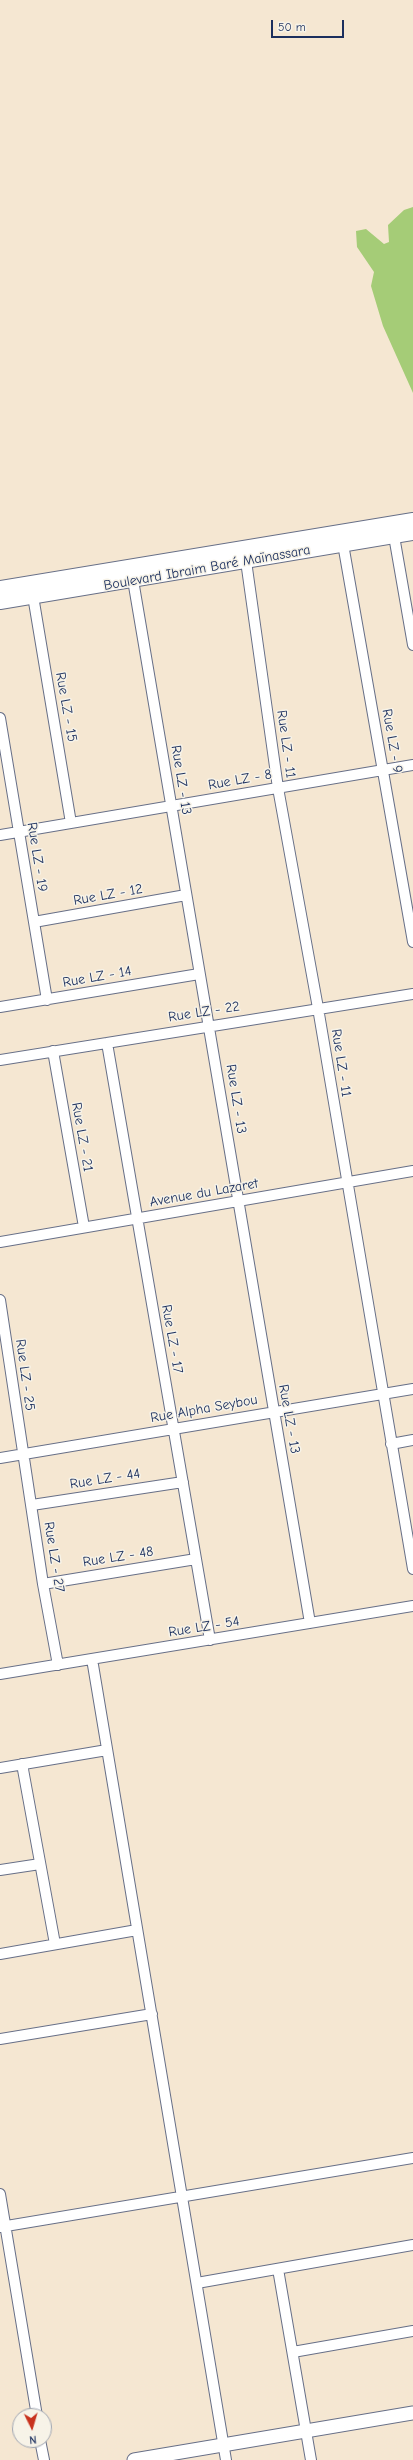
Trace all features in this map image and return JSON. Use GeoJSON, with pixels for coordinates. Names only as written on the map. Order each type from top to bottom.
{"type":"FeatureCollection","features":[{"type":"Feature","properties":{"kind":"main road","name":"Boulevard Ibraim Baré Maïnassara"},"geometry":{"type":"LineString","coordinates":[[0,588],[413,520]]}},
{"type":"Feature","properties":{"kind":"main road","name":"Boulevard Ibraim Baré Maïnassara"},"geometry":{"type":"LineString","coordinates":[[0,602],[413,533]]}},
{"type":"Feature","properties":{"kind":"street"},"geometry":{"type":"LineString","coordinates":[[394,536],[413,645]]}},
{"type":"Feature","properties":{"kind":"street","name":"Rue LZ - 9"},"geometry":{"type":"LineString","coordinates":[[343,544],[413,942]]}},
{"type":"Feature","properties":{"kind":"street","name":"Rue LZ - 11"},"geometry":{"type":"LineString","coordinates":[[246,560],[278,788],[318,1008],[382,1394],[391,1444],[409,1525],[413,1569]]}},
{"type":"Feature","properties":{"kind":"street","name":"Rue LZ - 13"},"geometry":{"type":"LineString","coordinates":[[133,580],[199,974],[210,1026],[273,1412],[310,1623]]}},
{"type":"Feature","properties":{"kind":"street","name":"Rue LZ - 15"},"geometry":{"type":"LineString","coordinates":[[33,596],[71,823]]}},
{"type":"Feature","properties":{"kind":"street","name":"Rue LZ - 19"},"geometry":{"type":"LineString","coordinates":[[0,718],[47,1000]]}},
{"type":"Feature","properties":{"kind":"street","name":"Rue LZ - 8"},"geometry":{"type":"LineString","coordinates":[[0,835],[413,765]]}},
{"type":"Feature","properties":{"kind":"street","name":"Rue LZ - 12"},"geometry":{"type":"LineString","coordinates":[[34,922],[186,895]]}},
{"type":"Feature","properties":{"kind":"street","name":"Rue LZ - 14"},"geometry":{"type":"LineString","coordinates":[[0,1007],[199,974]]}},
{"type":"Feature","properties":{"kind":"street","name":"Rue LZ - 22"},"geometry":{"type":"LineString","coordinates":[[0,1060],[413,994]]}},
{"type":"Feature","properties":{"kind":"street","name":"Rue LZ - 17"},"geometry":{"type":"LineString","coordinates":[[106,1043],[210,1640]]}},
{"type":"Feature","properties":{"kind":"street","name":"Rue LZ - 21"},"geometry":{"type":"LineString","coordinates":[[53,1051],[84,1227]]}},
{"type":"Feature","properties":{"kind":"street","name":"Avenue du Lazaret"},"geometry":{"type":"LineString","coordinates":[[0,1242],[413,1171]]}},
{"type":"Feature","properties":{"kind":"street","name":"Rue LZ - 25"},"geometry":{"type":"LineString","coordinates":[[0,1300],[23,1454]]}},
{"type":"Feature","properties":{"kind":"street","name":"Rue Alpha Seybou"},"geometry":{"type":"LineString","coordinates":[[0,1458],[413,1389]]}},
{"type":"Feature","properties":{"kind":"street"},"geometry":{"type":"LineString","coordinates":[[391,1444],[413,1440]]}},
{"type":"Feature","properties":{"kind":"street","name":"Rue LZ - 27"},"geometry":{"type":"LineString","coordinates":[[23,1454],[43,1584],[58,1665]]}},
{"type":"Feature","properties":{"kind":"street","name":"Rue LZ - 44"},"geometry":{"type":"LineString","coordinates":[[32,1505],[183,1482]]}},
{"type":"Feature","properties":{"kind":"street","name":"Rue LZ - 48"},"geometry":{"type":"LineString","coordinates":[[43,1584],[196,1559]]}},
{"type":"Feature","properties":{"kind":"street","name":"Rue LZ - 54"},"geometry":{"type":"LineString","coordinates":[[0,1674],[413,1606]]}},
{"type":"Feature","properties":{"kind":"street"},"geometry":{"type":"LineString","coordinates":[[92,1659],[226,2460]]}},
{"type":"Feature","properties":{"kind":"street"},"geometry":{"type":"LineString","coordinates":[[0,1768],[107,1750]]}},
{"type":"Feature","properties":{"kind":"street"},"geometry":{"type":"LineString","coordinates":[[22,1764],[54,1944]]}},
{"type":"Feature","properties":{"kind":"street"},"geometry":{"type":"LineString","coordinates":[[0,1870],[40,1864]]}},
{"type":"Feature","properties":{"kind":"street"},"geometry":{"type":"LineString","coordinates":[[0,1954],[137,1930]]}},
{"type":"Feature","properties":{"kind":"street"},"geometry":{"type":"LineString","coordinates":[[0,2039],[152,2014]]}},
{"type":"Feature","properties":{"kind":"street"},"geometry":{"type":"LineString","coordinates":[[3,2227],[413,2158]]}},
{"type":"Feature","properties":{"kind":"street"},"geometry":{"type":"LineString","coordinates":[[0,2194],[3,2227],[35,2408]]}},
{"type":"Feature","properties":{"kind":"street"},"geometry":{"type":"LineString","coordinates":[[197,2283],[413,2245]]}},
{"type":"Feature","properties":{"kind":"street"},"geometry":{"type":"LineString","coordinates":[[278,2269],[311,2460]]}},
{"type":"Feature","properties":{"kind":"street"},"geometry":{"type":"LineString","coordinates":[[293,2352],[413,2331]]}},
{"type":"Feature","properties":{"kind":"street"},"geometry":{"type":"LineString","coordinates":[[134,2460],[413,2413]]}},
{"type":"Feature","properties":{"kind":"street"},"geometry":{"type":"LineString","coordinates":[[42,2448],[44,2460]]}},
{"type":"Feature","properties":{"kind":"green space"},"geometry":{"type":"Polygon","coordinates":[[[413,207],[413,393],[383,326],[371,286],[374,272],[357,247],[356,231],[366,229],[384,244],[389,242],[388,225],[404,210],[413,207]]]}}]}
